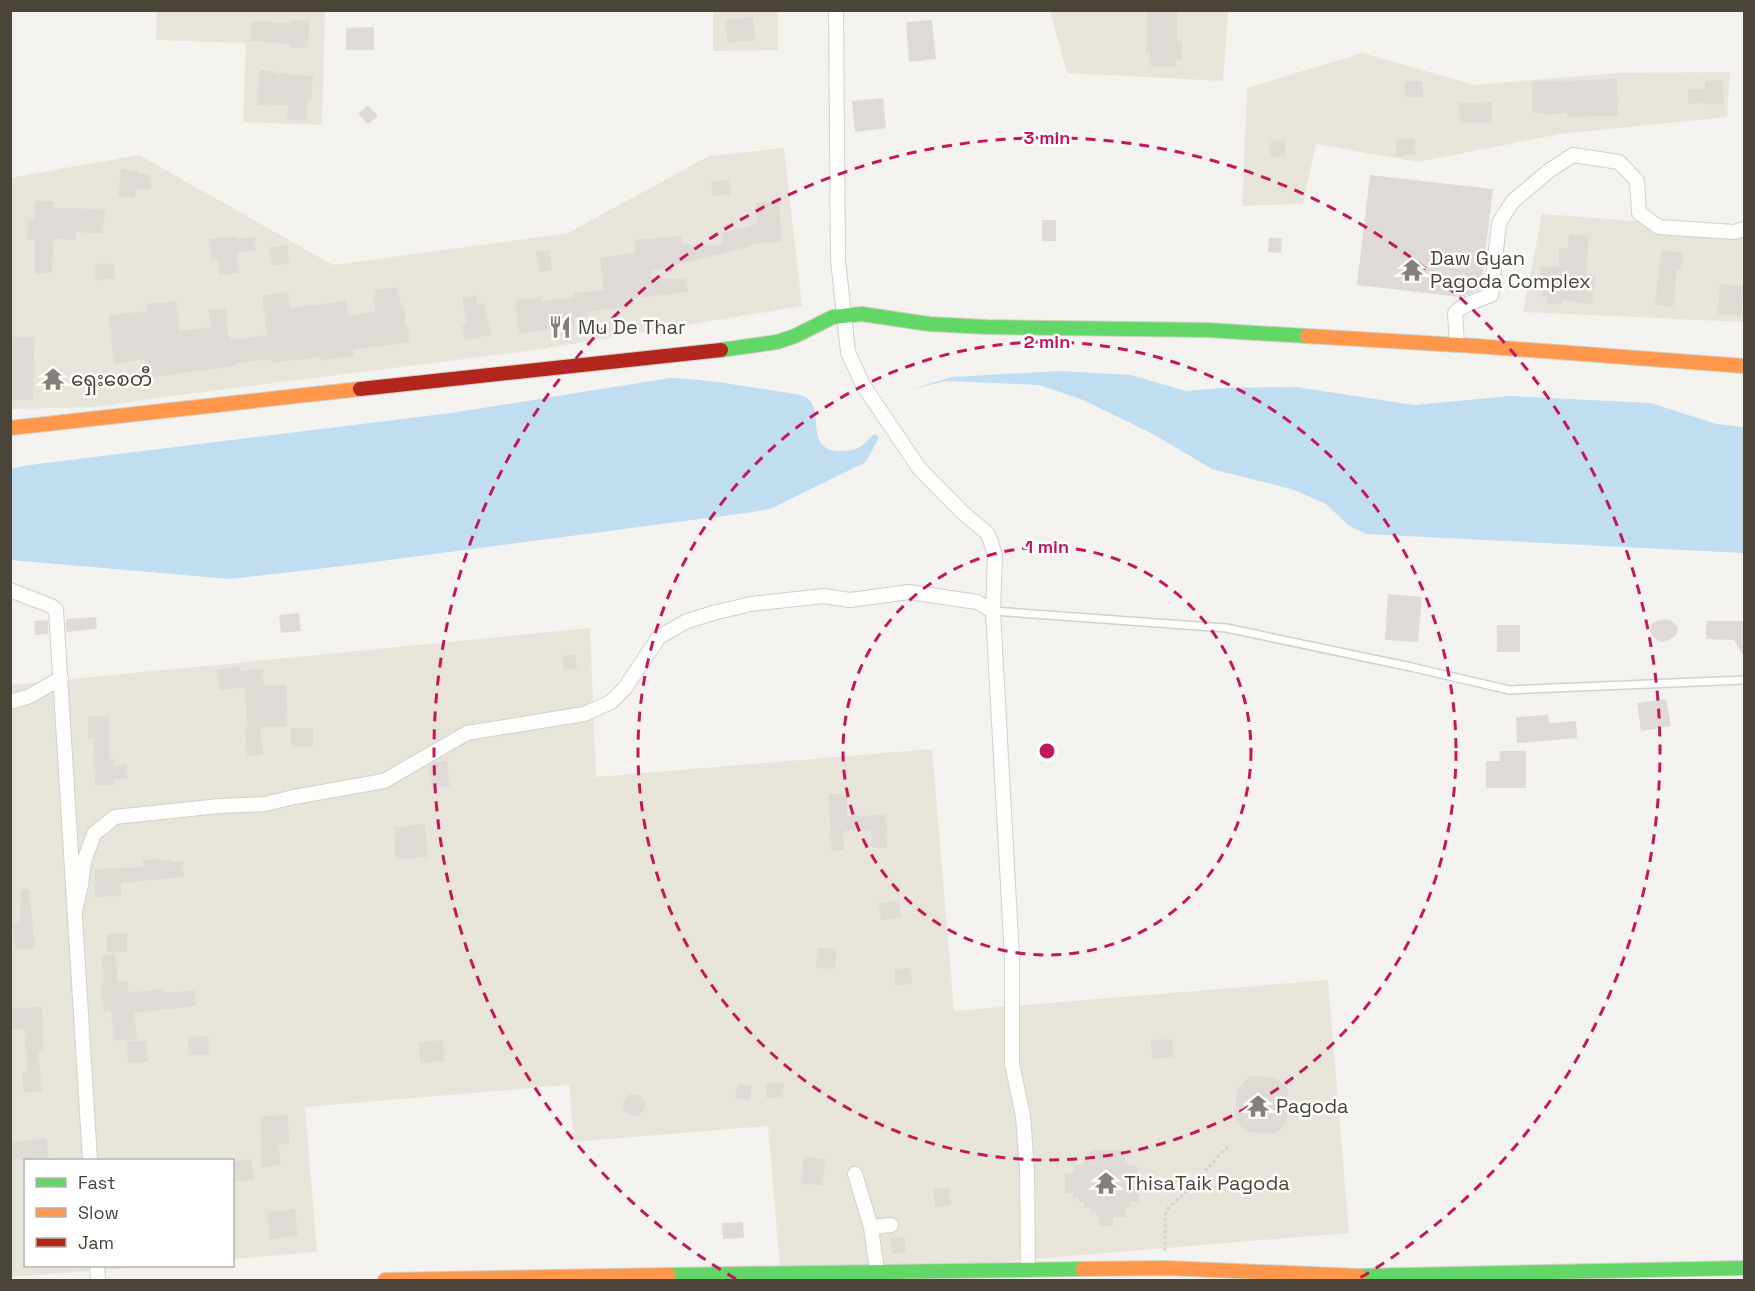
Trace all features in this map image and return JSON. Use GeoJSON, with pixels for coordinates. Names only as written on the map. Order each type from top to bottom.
{"type":"FeatureCollection","features":[{"type":"Feature","properties":{"kind":"street"},"geometry":{"type":"LineString","coordinates":[[836,10],[838,260],[848,352],[863,385],[919,468],[961,511],[987,533],[995,556],[993,611],[1012,958],[1012,1064],[1023,1116],[1027,1170],[1028,1269]]}},
{"type":"Feature","properties":{"kind":"street"},"geometry":{"type":"LineString","coordinates":[[1456,345],[1455,313],[1460,307],[1491,294],[1499,223],[1514,201],[1550,170],[1573,155],[1619,162],[1637,181],[1639,213],[1659,227],[1734,232],[1744,229]]}},
{"type":"Feature","properties":{"kind":"street"},"geometry":{"type":"LineString","coordinates":[[10,428],[742,348],[795,336],[825,320],[843,315],[862,314],[930,324],[1206,330],[1744,366]]}},
{"type":"Feature","properties":{"kind":"street"},"geometry":{"type":"LineString","coordinates":[[10,590],[56,610],[90,1159]]}},
{"type":"Feature","properties":{"kind":"street"},"geometry":{"type":"LineString","coordinates":[[75,911],[84,861],[94,834],[116,818],[219,806],[265,804],[384,782],[467,733],[584,714],[611,702],[625,688],[659,637],[687,621],[751,604],[824,596],[850,600],[909,592],[977,602],[993,611]]}},
{"type":"Feature","properties":{"kind":"street"},"geometry":{"type":"LineString","coordinates":[[10,702],[30,696],[61,678]]}},
{"type":"Feature","properties":{"kind":"street"},"geometry":{"type":"LineString","coordinates":[[855,1174],[871,1227],[877,1270]]}},
{"type":"Feature","properties":{"kind":"street"},"geometry":{"type":"LineString","coordinates":[[871,1227],[891,1225]]}},
{"type":"Feature","properties":{"kind":"street"},"geometry":{"type":"LineString","coordinates":[[385,1281],[877,1270],[1028,1269],[1117,1275],[1165,1268],[1354,1276],[1744,1268]]}},
{"type":"Feature","properties":{"kind":"lane"},"geometry":{"type":"LineString","coordinates":[[993,611],[1226,628],[1509,690],[1744,680]]}},
{"type":"Feature","properties":{"kind":"path"},"geometry":{"type":"LineString","coordinates":[[1165,1268],[1165,1216],[1168,1208],[1229,1145]]}},
{"type":"Feature","properties":{"kind":"shaded area"},"geometry":{"type":"Polygon","coordinates":[[[157,11],[325,11],[322,125],[243,122],[246,43],[156,40],[157,11]]]}},
{"type":"Feature","properties":{"kind":"shaded area"},"geometry":{"type":"Polygon","coordinates":[[[713,11],[778,11],[778,50],[713,51],[713,11]]]}},
{"type":"Feature","properties":{"kind":"shaded area"},"geometry":{"type":"Polygon","coordinates":[[[1050,11],[1228,11],[1223,81],[1067,73],[1050,11]]]}},
{"type":"Feature","properties":{"kind":"shaded area"},"geometry":{"type":"Polygon","coordinates":[[[1362,53],[1474,85],[1616,73],[1730,72],[1727,117],[1560,134],[1418,162],[1316,144],[1303,204],[1242,206],[1247,88],[1362,53]]]}},
{"type":"Feature","properties":{"kind":"shaded area"},"geometry":{"type":"Polygon","coordinates":[[[784,148],[802,306],[543,349],[98,407],[11,409],[10,178],[139,155],[333,265],[568,233],[709,156],[784,148]]]}},
{"type":"Feature","properties":{"kind":"shaded area"},"geometry":{"type":"Polygon","coordinates":[[[1542,214],[1744,229],[1744,322],[1523,312],[1542,214]]]}},
{"type":"Feature","properties":{"kind":"shaded area"},"geometry":{"type":"Polygon","coordinates":[[[590,628],[596,777],[932,749],[954,1011],[1328,980],[1349,1233],[781,1280],[768,1126],[574,1142],[569,1085],[305,1107],[317,1252],[234,1259],[234,1159],[24,1159],[24,1267],[141,1267],[11,1277],[11,685],[590,628]]]}},
{"type":"Feature","properties":{"kind":"water"},"geometry":{"type":"Polygon","coordinates":[[[1060,371],[1131,375],[1186,391],[1296,387],[1414,405],[1510,396],[1651,403],[1716,424],[1744,427],[1744,553],[1366,534],[1348,525],[1326,504],[1294,490],[1212,469],[1153,434],[1083,400],[1039,385],[945,381],[909,390],[952,377],[1060,371]]]}},
{"type":"Feature","properties":{"kind":"water"},"geometry":{"type":"Polygon","coordinates":[[[670,378],[720,382],[804,396],[815,411],[818,437],[828,449],[839,451],[855,449],[862,446],[874,434],[879,437],[866,462],[772,508],[753,512],[230,579],[11,560],[11,469],[451,413],[670,378]]]}},
{"type":"Feature","properties":{"kind":"building"},"geometry":{"type":"Polygon","coordinates":[[[1147,10],[1177,11],[1177,41],[1182,41],[1182,60],[1176,61],[1177,67],[1151,67],[1150,53],[1146,53],[1147,10]]]}},
{"type":"Feature","properties":{"kind":"building"},"geometry":{"type":"Polygon","coordinates":[[[753,17],[755,40],[728,43],[725,20],[753,17]]]}},
{"type":"Feature","properties":{"kind":"building"},"geometry":{"type":"Polygon","coordinates":[[[291,20],[309,20],[308,47],[291,48],[291,44],[250,41],[251,21],[291,23],[291,20]]]}},
{"type":"Feature","properties":{"kind":"building"},"geometry":{"type":"Polygon","coordinates":[[[932,20],[936,59],[909,62],[906,22],[932,20]]]}},
{"type":"Feature","properties":{"kind":"building"},"geometry":{"type":"Polygon","coordinates":[[[374,27],[374,50],[346,50],[346,28],[374,27]]]}},
{"type":"Feature","properties":{"kind":"building"},"geometry":{"type":"Polygon","coordinates":[[[260,70],[313,76],[306,121],[287,119],[288,106],[256,105],[260,70]]]}},
{"type":"Feature","properties":{"kind":"building"},"geometry":{"type":"Polygon","coordinates":[[[1617,79],[1618,116],[1567,117],[1567,113],[1544,115],[1544,113],[1532,113],[1532,81],[1617,79]]]}},
{"type":"Feature","properties":{"kind":"building"},"geometry":{"type":"Polygon","coordinates":[[[1722,80],[1724,103],[1688,104],[1688,89],[1705,89],[1705,81],[1722,80]]]}},
{"type":"Feature","properties":{"kind":"building"},"geometry":{"type":"Polygon","coordinates":[[[1422,81],[1423,97],[1405,97],[1405,82],[1422,81]]]}},
{"type":"Feature","properties":{"kind":"building"},"geometry":{"type":"Polygon","coordinates":[[[883,98],[886,128],[855,132],[852,101],[883,98]]]}},
{"type":"Feature","properties":{"kind":"building"},"geometry":{"type":"Polygon","coordinates":[[[1492,102],[1492,123],[1460,123],[1459,103],[1492,102]]]}},
{"type":"Feature","properties":{"kind":"building"},"geometry":{"type":"Polygon","coordinates":[[[368,105],[378,116],[368,124],[358,114],[368,105]]]}},
{"type":"Feature","properties":{"kind":"building"},"geometry":{"type":"Polygon","coordinates":[[[1396,139],[1415,139],[1416,155],[1396,156],[1396,139]]]}},
{"type":"Feature","properties":{"kind":"building"},"geometry":{"type":"Polygon","coordinates":[[[1285,140],[1285,157],[1270,157],[1271,141],[1285,140]]]}},
{"type":"Feature","properties":{"kind":"building"},"geometry":{"type":"Polygon","coordinates":[[[121,169],[138,171],[138,174],[150,174],[151,189],[136,190],[135,198],[118,196],[121,169]]]}},
{"type":"Feature","properties":{"kind":"building"},"geometry":{"type":"Polygon","coordinates":[[[1370,175],[1493,189],[1481,289],[1461,297],[1357,285],[1370,175]]]}},
{"type":"Feature","properties":{"kind":"building"},"geometry":{"type":"Polygon","coordinates":[[[729,180],[730,195],[713,196],[711,181],[729,180]]]}},
{"type":"Feature","properties":{"kind":"building"},"geometry":{"type":"Polygon","coordinates":[[[35,201],[54,201],[54,208],[105,209],[103,234],[76,232],[76,240],[53,239],[52,273],[35,274],[35,239],[27,239],[28,220],[34,220],[35,201]]]}},
{"type":"Feature","properties":{"kind":"building"},"geometry":{"type":"Polygon","coordinates":[[[779,202],[782,242],[750,244],[751,246],[651,271],[652,279],[686,278],[688,292],[628,299],[629,307],[587,312],[588,316],[574,318],[575,325],[519,334],[515,300],[541,297],[542,301],[574,297],[573,293],[604,290],[600,258],[635,253],[634,240],[681,236],[683,245],[693,245],[693,247],[723,244],[721,233],[756,224],[756,203],[779,202]]]}},
{"type":"Feature","properties":{"kind":"building"},"geometry":{"type":"Polygon","coordinates":[[[1042,220],[1056,220],[1056,241],[1042,241],[1042,220]]]}},
{"type":"Feature","properties":{"kind":"building"},"geometry":{"type":"Polygon","coordinates":[[[1569,234],[1589,236],[1586,274],[1596,275],[1592,304],[1562,300],[1562,304],[1547,305],[1546,297],[1543,298],[1539,267],[1559,266],[1559,249],[1568,248],[1569,234]]]}},
{"type":"Feature","properties":{"kind":"building"},"geometry":{"type":"Polygon","coordinates":[[[235,236],[236,239],[255,237],[256,251],[237,252],[239,273],[219,275],[218,261],[211,261],[209,239],[235,236]]]}},
{"type":"Feature","properties":{"kind":"building"},"geometry":{"type":"Polygon","coordinates":[[[1269,238],[1282,238],[1281,253],[1268,252],[1269,238]]]}},
{"type":"Feature","properties":{"kind":"building"},"geometry":{"type":"Polygon","coordinates":[[[287,245],[289,264],[272,265],[270,247],[287,245]]]}},
{"type":"Feature","properties":{"kind":"building"},"geometry":{"type":"Polygon","coordinates":[[[549,250],[552,270],[539,272],[536,252],[549,250]]]}},
{"type":"Feature","properties":{"kind":"building"},"geometry":{"type":"Polygon","coordinates":[[[1661,251],[1683,252],[1681,270],[1677,270],[1673,307],[1655,305],[1661,251]]]}},
{"type":"Feature","properties":{"kind":"building"},"geometry":{"type":"Polygon","coordinates":[[[107,263],[107,265],[114,264],[114,278],[96,281],[94,265],[107,263]]]}},
{"type":"Feature","properties":{"kind":"building"},"geometry":{"type":"Polygon","coordinates":[[[1720,284],[1744,286],[1741,316],[1718,314],[1720,284]]]}},
{"type":"Feature","properties":{"kind":"building"},"geometry":{"type":"Polygon","coordinates":[[[397,287],[402,307],[404,307],[405,326],[408,326],[410,342],[353,350],[354,356],[320,361],[320,357],[271,363],[270,359],[146,378],[144,359],[114,364],[109,315],[147,311],[146,304],[176,301],[179,331],[211,327],[209,310],[226,308],[228,336],[231,340],[267,335],[262,296],[288,292],[290,308],[346,301],[348,316],[375,311],[374,290],[397,287]]]}},
{"type":"Feature","properties":{"kind":"building"},"geometry":{"type":"Polygon","coordinates":[[[476,295],[477,304],[484,303],[491,335],[465,340],[462,326],[467,325],[462,298],[476,295]]]}},
{"type":"Feature","properties":{"kind":"building"},"geometry":{"type":"Polygon","coordinates":[[[10,337],[34,337],[33,400],[10,400],[10,337]]]}},
{"type":"Feature","properties":{"kind":"building"},"geometry":{"type":"Polygon","coordinates":[[[1388,594],[1422,597],[1418,642],[1385,640],[1388,594]]]}},
{"type":"Feature","properties":{"kind":"building"},"geometry":{"type":"Polygon","coordinates":[[[299,613],[301,631],[281,633],[279,615],[299,613]]]}},
{"type":"Feature","properties":{"kind":"building"},"geometry":{"type":"Polygon","coordinates":[[[96,617],[97,629],[66,632],[66,619],[96,617]]]}},
{"type":"Feature","properties":{"kind":"building"},"geometry":{"type":"Polygon","coordinates":[[[1665,619],[1672,621],[1678,627],[1676,635],[1662,642],[1655,639],[1650,631],[1652,623],[1665,619]]]}},
{"type":"Feature","properties":{"kind":"building"},"geometry":{"type":"Polygon","coordinates":[[[48,620],[48,634],[35,635],[34,621],[48,620]]]}},
{"type":"Feature","properties":{"kind":"building"},"geometry":{"type":"Polygon","coordinates":[[[1706,621],[1744,621],[1744,657],[1734,640],[1706,639],[1706,621]]]}},
{"type":"Feature","properties":{"kind":"building"},"geometry":{"type":"Polygon","coordinates":[[[1497,625],[1520,625],[1520,652],[1497,652],[1497,625]]]}},
{"type":"Feature","properties":{"kind":"building"},"geometry":{"type":"Polygon","coordinates":[[[575,654],[577,669],[564,671],[562,656],[575,654]]]}},
{"type":"Feature","properties":{"kind":"building"},"geometry":{"type":"Polygon","coordinates":[[[240,666],[240,671],[263,669],[264,686],[286,685],[287,726],[260,727],[263,755],[247,756],[245,687],[219,690],[216,670],[240,666]]]}},
{"type":"Feature","properties":{"kind":"building"},"geometry":{"type":"Polygon","coordinates":[[[1666,699],[1671,726],[1641,731],[1637,703],[1666,699]]]}},
{"type":"Feature","properties":{"kind":"building"},"geometry":{"type":"Polygon","coordinates":[[[1548,715],[1549,723],[1576,721],[1577,738],[1517,743],[1516,717],[1548,715]]]}},
{"type":"Feature","properties":{"kind":"building"},"geometry":{"type":"Polygon","coordinates":[[[88,716],[109,716],[110,759],[114,759],[114,766],[127,764],[128,779],[114,779],[114,785],[95,785],[94,738],[88,738],[88,716]]]}},
{"type":"Feature","properties":{"kind":"building"},"geometry":{"type":"Polygon","coordinates":[[[291,728],[313,728],[313,747],[291,747],[291,728]]]}},
{"type":"Feature","properties":{"kind":"building"},"geometry":{"type":"Polygon","coordinates":[[[1499,751],[1526,751],[1526,788],[1486,788],[1486,761],[1500,761],[1499,751]]]}},
{"type":"Feature","properties":{"kind":"building"},"geometry":{"type":"Polygon","coordinates":[[[447,761],[450,786],[432,788],[429,766],[433,763],[447,761]]]}},
{"type":"Feature","properties":{"kind":"building"},"geometry":{"type":"Polygon","coordinates":[[[829,794],[847,794],[847,816],[886,815],[887,848],[872,848],[871,830],[846,830],[846,833],[843,833],[844,850],[831,851],[829,794]]]}},
{"type":"Feature","properties":{"kind":"building"},"geometry":{"type":"Polygon","coordinates":[[[425,824],[428,857],[396,860],[394,827],[425,824]]]}},
{"type":"Feature","properties":{"kind":"building"},"geometry":{"type":"Polygon","coordinates":[[[143,860],[172,860],[172,862],[183,861],[184,877],[121,883],[121,896],[95,897],[95,869],[143,867],[143,860]]]}},
{"type":"Feature","properties":{"kind":"building"},"geometry":{"type":"Polygon","coordinates":[[[29,889],[35,948],[15,950],[12,923],[20,923],[21,890],[29,889]]]}},
{"type":"Feature","properties":{"kind":"building"},"geometry":{"type":"Polygon","coordinates":[[[899,901],[901,918],[881,920],[879,903],[899,901]]]}},
{"type":"Feature","properties":{"kind":"building"},"geometry":{"type":"Polygon","coordinates":[[[127,933],[127,952],[107,952],[107,934],[127,933]]]}},
{"type":"Feature","properties":{"kind":"building"},"geometry":{"type":"Polygon","coordinates":[[[818,948],[837,949],[835,969],[816,968],[818,948]]]}},
{"type":"Feature","properties":{"kind":"building"},"geometry":{"type":"Polygon","coordinates":[[[115,953],[118,982],[127,981],[129,993],[164,988],[165,993],[195,990],[196,1006],[134,1013],[137,1039],[114,1041],[111,1011],[104,1012],[100,985],[104,985],[101,955],[115,953]]]}},
{"type":"Feature","properties":{"kind":"building"},"geometry":{"type":"Polygon","coordinates":[[[911,968],[912,984],[895,985],[895,969],[911,968]]]}},
{"type":"Feature","properties":{"kind":"building"},"geometry":{"type":"Polygon","coordinates":[[[42,1007],[43,1051],[38,1051],[42,1091],[24,1093],[22,1072],[27,1072],[24,1029],[10,1030],[10,1008],[42,1007]]]}},
{"type":"Feature","properties":{"kind":"building"},"geometry":{"type":"Polygon","coordinates":[[[208,1036],[209,1054],[188,1055],[188,1037],[208,1036]]]}},
{"type":"Feature","properties":{"kind":"building"},"geometry":{"type":"Polygon","coordinates":[[[1172,1039],[1174,1057],[1152,1059],[1151,1040],[1172,1039]]]}},
{"type":"Feature","properties":{"kind":"building"},"geometry":{"type":"Polygon","coordinates":[[[443,1040],[445,1061],[420,1063],[419,1042],[443,1040]]]}},
{"type":"Feature","properties":{"kind":"building"},"geometry":{"type":"Polygon","coordinates":[[[146,1041],[148,1062],[128,1063],[127,1042],[146,1041]]]}},
{"type":"Feature","properties":{"kind":"building"},"geometry":{"type":"Polygon","coordinates":[[[1250,1076],[1275,1077],[1288,1088],[1287,1122],[1275,1134],[1247,1132],[1235,1120],[1237,1089],[1250,1076]]]}},
{"type":"Feature","properties":{"kind":"building"},"geometry":{"type":"Polygon","coordinates":[[[738,1083],[752,1086],[750,1100],[735,1098],[738,1083]]]}},
{"type":"Feature","properties":{"kind":"building"},"geometry":{"type":"Polygon","coordinates":[[[766,1083],[784,1083],[783,1098],[766,1098],[766,1083]]]}},
{"type":"Feature","properties":{"kind":"building"},"geometry":{"type":"Polygon","coordinates":[[[630,1094],[638,1094],[645,1101],[645,1109],[638,1116],[630,1116],[623,1109],[623,1101],[630,1094]]]}},
{"type":"Feature","properties":{"kind":"building"},"geometry":{"type":"Polygon","coordinates":[[[288,1115],[289,1144],[278,1145],[281,1165],[262,1167],[260,1116],[288,1115]]]}},
{"type":"Feature","properties":{"kind":"building"},"geometry":{"type":"Polygon","coordinates":[[[46,1138],[49,1157],[10,1160],[10,1143],[46,1138]]]}},
{"type":"Feature","properties":{"kind":"building","name":"ThisaTaik Pagoda"},"geometry":{"type":"Polygon","coordinates":[[[1090,1150],[1125,1150],[1125,1163],[1129,1163],[1129,1166],[1137,1166],[1139,1202],[1130,1202],[1130,1207],[1126,1207],[1126,1217],[1113,1217],[1113,1226],[1099,1226],[1096,1212],[1091,1212],[1091,1208],[1084,1208],[1084,1202],[1079,1202],[1078,1197],[1073,1198],[1073,1193],[1065,1193],[1065,1174],[1075,1173],[1074,1165],[1084,1164],[1084,1159],[1090,1159],[1090,1150]]]}},
{"type":"Feature","properties":{"kind":"building"},"geometry":{"type":"Polygon","coordinates":[[[804,1157],[825,1159],[823,1185],[801,1184],[804,1157]]]}},
{"type":"Feature","properties":{"kind":"building"},"geometry":{"type":"Polygon","coordinates":[[[251,1159],[254,1180],[234,1182],[234,1162],[251,1159]]]}},
{"type":"Feature","properties":{"kind":"building"},"geometry":{"type":"Polygon","coordinates":[[[949,1188],[951,1205],[935,1207],[933,1189],[949,1188]]]}},
{"type":"Feature","properties":{"kind":"building"},"geometry":{"type":"Polygon","coordinates":[[[295,1209],[298,1236],[270,1239],[267,1212],[295,1209]]]}},
{"type":"Feature","properties":{"kind":"building"},"geometry":{"type":"Polygon","coordinates":[[[743,1222],[744,1238],[723,1239],[722,1223],[743,1222]]]}},
{"type":"Feature","properties":{"kind":"building"},"geometry":{"type":"Polygon","coordinates":[[[904,1237],[906,1253],[892,1254],[890,1238],[904,1237]]]}},
{"type":"Feature","properties":{"kind":"traffic: fast"},"geometry":{"type":"LineString","coordinates":[[721,350],[777,342],[795,336],[833,317],[862,314],[929,324],[987,327],[1206,330],[1307,336]]}},
{"type":"Feature","properties":{"kind":"traffic: fast"},"geometry":{"type":"LineString","coordinates":[[1359,1276],[1744,1268]]}},
{"type":"Feature","properties":{"kind":"traffic: fast"},"geometry":{"type":"LineString","coordinates":[[669,1275],[1083,1269]]}},
{"type":"Feature","properties":{"kind":"traffic: slow"},"geometry":{"type":"LineString","coordinates":[[1307,336],[1744,366]]}},
{"type":"Feature","properties":{"kind":"traffic: slow"},"geometry":{"type":"LineString","coordinates":[[10,428],[360,389]]}},
{"type":"Feature","properties":{"kind":"traffic: slow"},"geometry":{"type":"LineString","coordinates":[[1083,1269],[1165,1268],[1359,1276]]}},
{"type":"Feature","properties":{"kind":"traffic: slow"},"geometry":{"type":"LineString","coordinates":[[385,1280],[669,1275]]}},
{"type":"Feature","properties":{"kind":"traffic: jam"},"geometry":{"type":"LineString","coordinates":[[360,389],[721,350]]}},
{"type":"Feature","properties":{"kind":"place","name":"Daw Gyan Pagoda Complex"},"geometry":{"type":"Point","coordinates":[1412,270]}},
{"type":"Feature","properties":{"kind":"place","name":"Mu De Thar"},"geometry":{"type":"Point","coordinates":[560,327]}},
{"type":"Feature","properties":{"kind":"place","name":"ရှေးစေတီ"},"geometry":{"type":"Point","coordinates":[53,379]}},
{"type":"Feature","properties":{"kind":"place","name":"Pagoda"},"geometry":{"type":"Point","coordinates":[1258,1106]}},
{"type":"Feature","properties":{"kind":"place","name":"ThisaTaik Pagoda"},"geometry":{"type":"Point","coordinates":[1106,1183]}}]}
